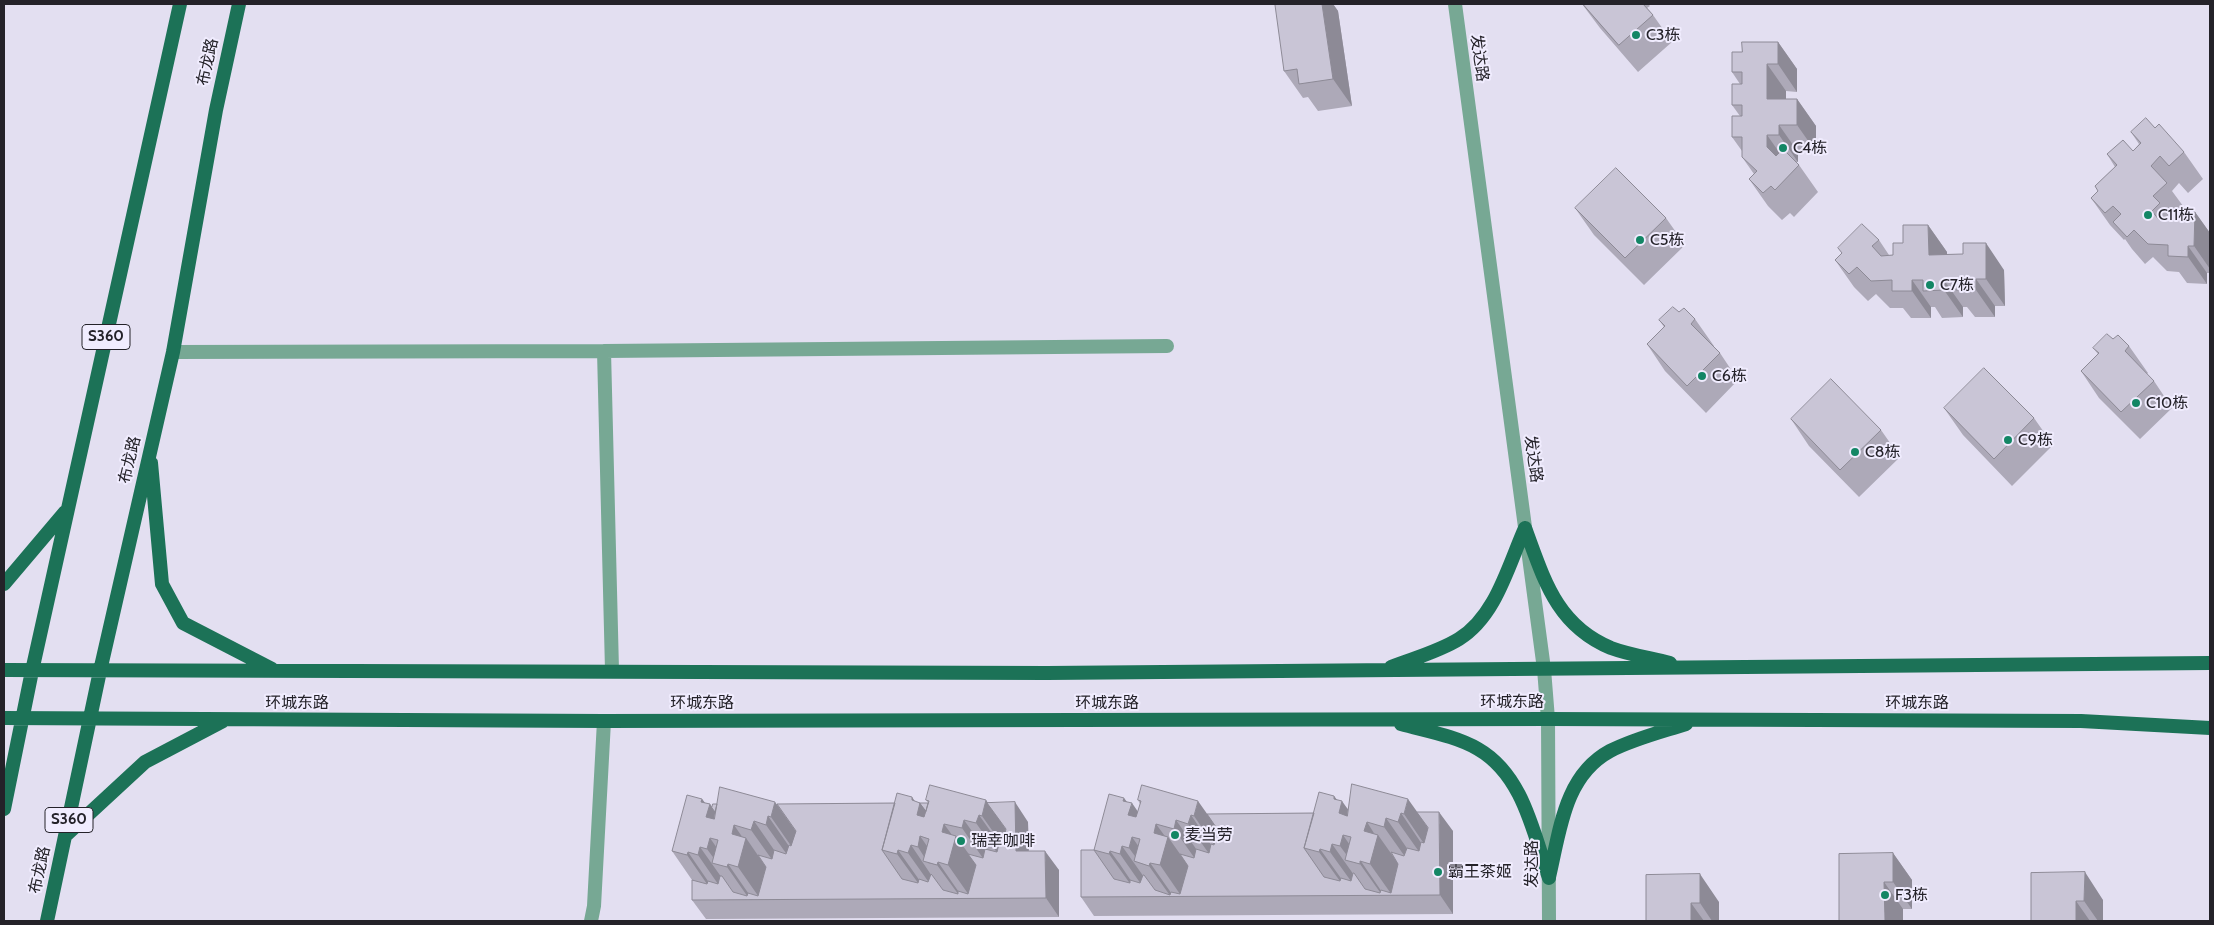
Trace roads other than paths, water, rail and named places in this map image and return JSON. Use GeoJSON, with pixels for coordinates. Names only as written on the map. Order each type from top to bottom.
{"type":"FeatureCollection","features":[{"type":"Feature","properties":{"kind":"main road","name":"S360"},"geometry":{"type":"LineString","coordinates":[[4,809],[32,670],[180,4]]}},
{"type":"Feature","properties":{"kind":"main road","name":"布龙路"},"geometry":{"type":"LineString","coordinates":[[47,921],[100,671],[173,352],[216,110],[238,4]]}},
{"type":"Feature","properties":{"kind":"main road"},"geometry":{"type":"LineString","coordinates":[[150,450],[162,584],[183,623],[275,671]]}},
{"type":"Feature","properties":{"kind":"main road"},"geometry":{"type":"LineString","coordinates":[[4,584],[68,510]]}},
{"type":"Feature","properties":{"kind":"main road"},"geometry":{"type":"LineString","coordinates":[[1525,528],[1547,587],[1563,613],[1574,624],[1592,638],[1613,648],[1692,668]]}},
{"type":"Feature","properties":{"kind":"main road"},"geometry":{"type":"LineString","coordinates":[[1381,670],[1446,646],[1474,627],[1493,601],[1525,528]]}},
{"type":"Feature","properties":{"kind":"main road","name":"环城东路"},"geometry":{"type":"LineString","coordinates":[[4,670],[612,670],[1047,673],[2210,663]]}},
{"type":"Feature","properties":{"kind":"main road","name":"环城东路"},"geometry":{"type":"LineString","coordinates":[[4,718],[90,720],[604,721],[2081,721],[2210,728]]}},
{"type":"Feature","properties":{"kind":"main road"},"geometry":{"type":"LineString","coordinates":[[66,835],[145,762],[225,720]]}},
{"type":"Feature","properties":{"kind":"main road"},"geometry":{"type":"LineString","coordinates":[[1387,720],[1464,743],[1477,749],[1501,767],[1518,791],[1549,878]]}},
{"type":"Feature","properties":{"kind":"main road"},"geometry":{"type":"LineString","coordinates":[[1549,878],[1566,805],[1579,778],[1589,766],[1612,750],[1696,720]]}},
{"type":"Feature","properties":{"kind":"street","name":"发达路"},"geometry":{"type":"LineString","coordinates":[[1454,4],[1544,669],[1548,720],[1550,921]]}},
{"type":"Feature","properties":{"kind":"street"},"geometry":{"type":"LineString","coordinates":[[173,352],[604,351],[1167,346]]}},
{"type":"Feature","properties":{"kind":"street"},"geometry":{"type":"LineString","coordinates":[[604,351],[612,670]]}},
{"type":"Feature","properties":{"kind":"street"},"geometry":{"type":"LineString","coordinates":[[591,921],[594,906],[604,721]]}},
{"type":"Feature","properties":{"kind":"place","name":"C3栋"},"geometry":{"type":"Point","coordinates":[1636,35]}},
{"type":"Feature","properties":{"kind":"place","name":"C4栋"},"geometry":{"type":"Point","coordinates":[1783,148]}},
{"type":"Feature","properties":{"kind":"place","name":"C11栋"},"geometry":{"type":"Point","coordinates":[2148,215]}},
{"type":"Feature","properties":{"kind":"place","name":"C5栋"},"geometry":{"type":"Point","coordinates":[1640,240]}},
{"type":"Feature","properties":{"kind":"place","name":"C7栋"},"geometry":{"type":"Point","coordinates":[1930,285]}},
{"type":"Feature","properties":{"kind":"place","name":"C6栋"},"geometry":{"type":"Point","coordinates":[1702,376]}},
{"type":"Feature","properties":{"kind":"place","name":"C10栋"},"geometry":{"type":"Point","coordinates":[2136,403]}},
{"type":"Feature","properties":{"kind":"place","name":"C9栋"},"geometry":{"type":"Point","coordinates":[2008,440]}},
{"type":"Feature","properties":{"kind":"place","name":"C8栋"},"geometry":{"type":"Point","coordinates":[1855,452]}},
{"type":"Feature","properties":{"kind":"place","name":"麦当劳"},"geometry":{"type":"Point","coordinates":[1175,835]}},
{"type":"Feature","properties":{"kind":"place","name":"瑞幸咖啡"},"geometry":{"type":"Point","coordinates":[961,841]}},
{"type":"Feature","properties":{"kind":"place","name":"霸王茶姬"},"geometry":{"type":"Point","coordinates":[1438,872]}},
{"type":"Feature","properties":{"kind":"place","name":"F3栋"},"geometry":{"type":"Point","coordinates":[1885,895]}}]}
